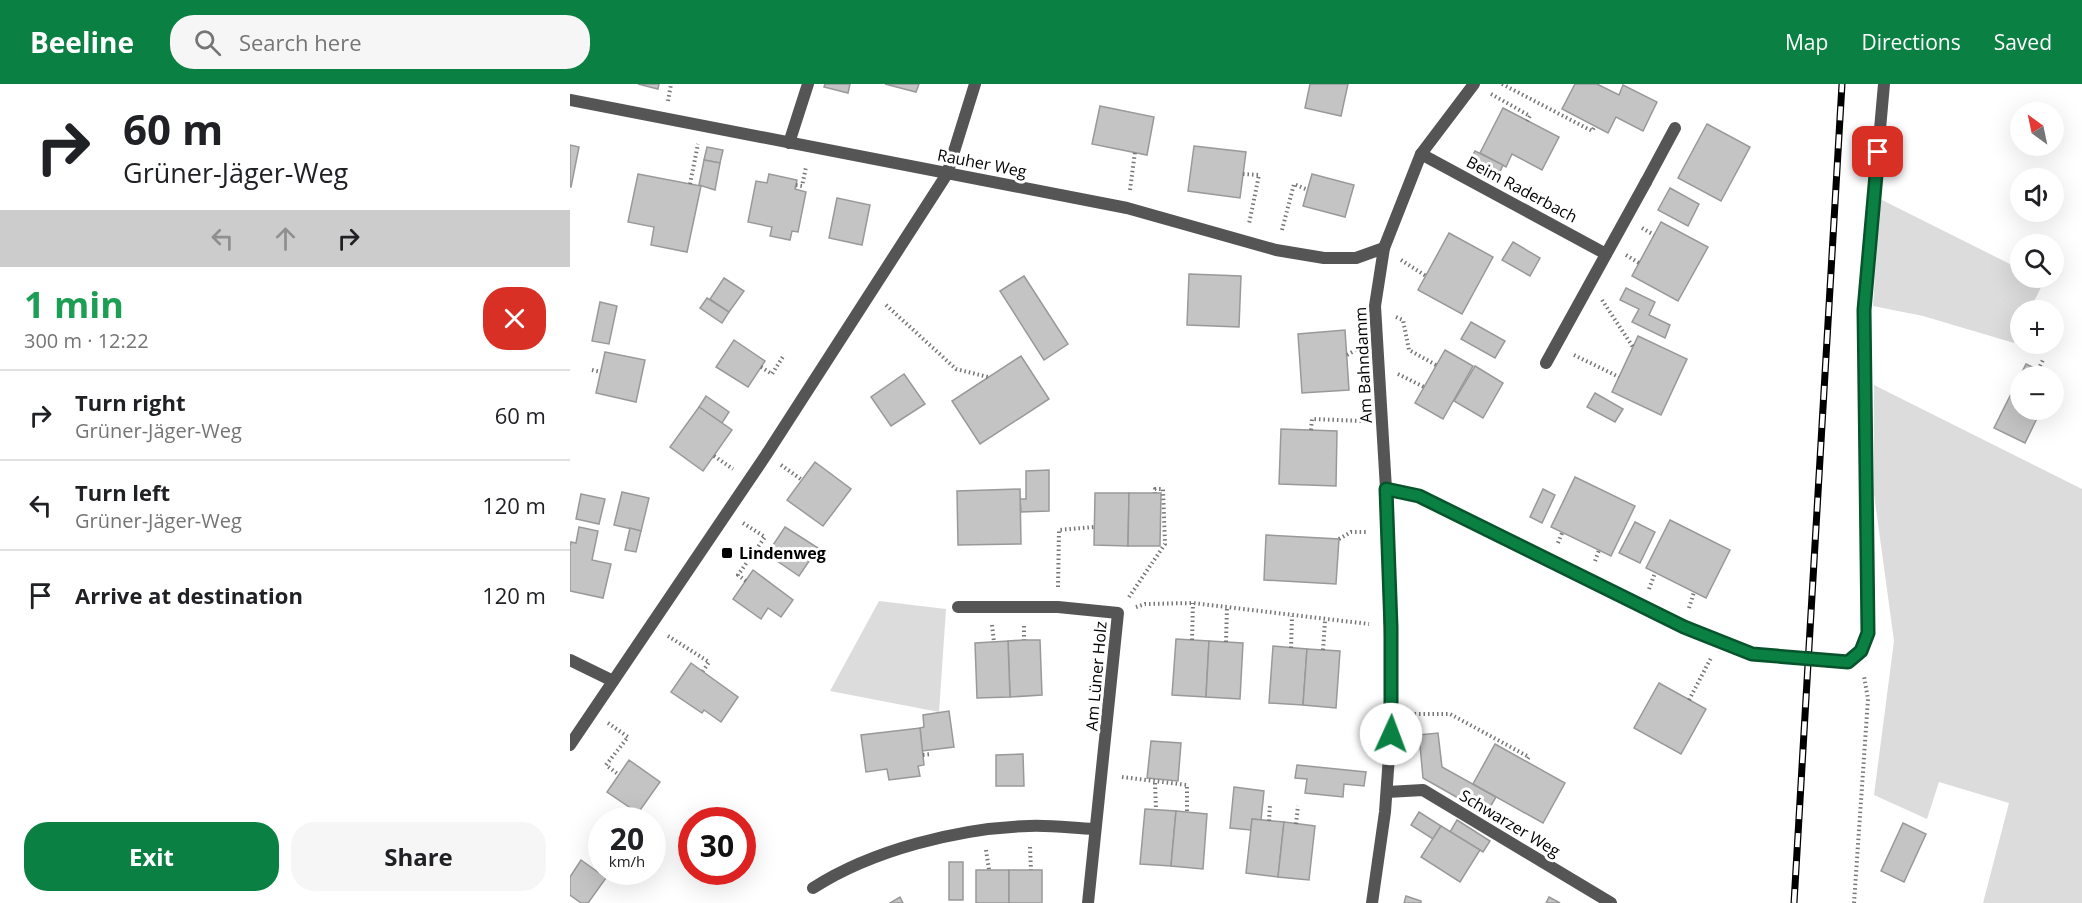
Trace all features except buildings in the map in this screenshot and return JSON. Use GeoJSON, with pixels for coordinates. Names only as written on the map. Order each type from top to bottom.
{"type":"FeatureCollection","features":[{"type":"Feature","properties":{"kind":"street"},"geometry":{"type":"LineString","coordinates":[[789,143],[808,84]]}},
{"type":"Feature","properties":{"kind":"street"},"geometry":{"type":"LineString","coordinates":[[570,745],[727,513],[947,174],[975,84]]}},
{"type":"Feature","properties":{"kind":"street","name":"Am Bahndamm"},"geometry":{"type":"LineString","coordinates":[[1386,489],[1375,306],[1384,248],[1421,154],[1474,84]]}},
{"type":"Feature","properties":{"kind":"street"},"geometry":{"type":"LineString","coordinates":[[1372,903],[1387,792],[1392,714],[1386,489],[1419,496],[1674,622],[1752,654],[1848,662],[1861,651],[1868,633],[1864,310],[1884,84]]}},
{"type":"Feature","properties":{"kind":"street","name":"Rauher Weg"},"geometry":{"type":"LineString","coordinates":[[570,100],[1127,208],[1276,250],[1323,258],[1356,258],[1384,248]]}},
{"type":"Feature","properties":{"kind":"street"},"geometry":{"type":"LineString","coordinates":[[1546,363],[1675,128]]}},
{"type":"Feature","properties":{"kind":"street","name":"Beim Raderbach"},"geometry":{"type":"LineString","coordinates":[[1421,154],[1606,254]]}},
{"type":"Feature","properties":{"kind":"street","name":"Am Lüner Holz"},"geometry":{"type":"LineString","coordinates":[[958,607],[1058,607],[1118,613],[1088,903]]}},
{"type":"Feature","properties":{"kind":"street"},"geometry":{"type":"LineString","coordinates":[[570,660],[614,681]]}},
{"type":"Feature","properties":{"kind":"street","name":"Schwarzer Weg"},"geometry":{"type":"LineString","coordinates":[[1387,792],[1423,790],[1611,903]]}},
{"type":"Feature","properties":{"kind":"street"},"geometry":{"type":"LineString","coordinates":[[813,888],[879,857],[951,835],[1030,826],[1094,829]]}},
{"type":"Feature","properties":{"kind":"path"},"geometry":{"type":"LineString","coordinates":[[1474,84],[1530,116],[1527,121]]}},
{"type":"Feature","properties":{"kind":"path"},"geometry":{"type":"LineString","coordinates":[[1502,84],[1592,131],[1595,126]]}},
{"type":"Feature","properties":{"kind":"path"},"geometry":{"type":"LineString","coordinates":[[690,184],[701,126]]}},
{"type":"Feature","properties":{"kind":"path"},"geometry":{"type":"LineString","coordinates":[[796,184],[802,186],[810,147]]}},
{"type":"Feature","properties":{"kind":"path"},"geometry":{"type":"LineString","coordinates":[[1127,208],[1135,152]]}},
{"type":"Feature","properties":{"kind":"path"},"geometry":{"type":"LineString","coordinates":[[1243,174],[1259,175],[1246,242]]}},
{"type":"Feature","properties":{"kind":"path"},"geometry":{"type":"LineString","coordinates":[[1276,250],[1294,184],[1308,190]]}},
{"type":"Feature","properties":{"kind":"path"},"geometry":{"type":"LineString","coordinates":[[1591,282],[1633,347]]}},
{"type":"Feature","properties":{"kind":"path"},"geometry":{"type":"LineString","coordinates":[[871,292],[956,369],[988,377]]}},
{"type":"Feature","properties":{"kind":"path"},"geometry":{"type":"LineString","coordinates":[[1375,306],[1403,320],[1409,350],[1436,364]]}},
{"type":"Feature","properties":{"kind":"path"},"geometry":{"type":"LineString","coordinates":[[1555,346],[1619,377]]}},
{"type":"Feature","properties":{"kind":"path"},"geometry":{"type":"LineString","coordinates":[[761,367],[772,374],[784,355]]}},
{"type":"Feature","properties":{"kind":"path"},"geometry":{"type":"LineString","coordinates":[[2040,366],[2044,358]]}},
{"type":"Feature","properties":{"kind":"path"},"geometry":{"type":"LineString","coordinates":[[592,370],[601,372]]}},
{"type":"Feature","properties":{"kind":"path"},"geometry":{"type":"LineString","coordinates":[[1311,430],[1312,419],[1383,421]]}},
{"type":"Feature","properties":{"kind":"path"},"geometry":{"type":"LineString","coordinates":[[1118,613],[1165,544],[1163,489],[1155,489],[1155,493]]}},
{"type":"Feature","properties":{"kind":"path"},"geometry":{"type":"LineString","coordinates":[[727,513],[765,537],[738,575],[746,581]]}},
{"type":"Feature","properties":{"kind":"path"},"geometry":{"type":"LineString","coordinates":[[1058,607],[1059,530],[1094,527]]}},
{"type":"Feature","properties":{"kind":"path"},"geometry":{"type":"LineString","coordinates":[[1339,539],[1351,532],[1388,533]]}},
{"type":"Feature","properties":{"kind":"path"},"geometry":{"type":"LineString","coordinates":[[1118,613],[1145,604],[1193,603],[1325,621],[1391,627]]}},
{"type":"Feature","properties":{"kind":"path"},"geometry":{"type":"LineString","coordinates":[[1192,640],[1193,603]]}},
{"type":"Feature","properties":{"kind":"path"},"geometry":{"type":"LineString","coordinates":[[1226,642],[1227,607]]}},
{"type":"Feature","properties":{"kind":"path"},"geometry":{"type":"LineString","coordinates":[[1291,648],[1292,616]]}},
{"type":"Feature","properties":{"kind":"path"},"geometry":{"type":"LineString","coordinates":[[1323,650],[1325,621]]}},
{"type":"Feature","properties":{"kind":"path"},"geometry":{"type":"LineString","coordinates":[[651,625],[709,662],[703,671]]}},
{"type":"Feature","properties":{"kind":"path"},"geometry":{"type":"LineString","coordinates":[[1689,700],[1720,642]]}},
{"type":"Feature","properties":{"kind":"path"},"geometry":{"type":"LineString","coordinates":[[1854,903],[1868,699],[1861,651]]}},
{"type":"Feature","properties":{"kind":"path"},"geometry":{"type":"LineString","coordinates":[[592,712],[628,737],[606,765],[618,775]]}},
{"type":"Feature","properties":{"kind":"path"},"geometry":{"type":"LineString","coordinates":[[1392,714],[1450,714],[1529,757],[1526,761]]}},
{"type":"Feature","properties":{"kind":"path"},"geometry":{"type":"LineString","coordinates":[[923,755],[932,754]]}},
{"type":"Feature","properties":{"kind":"path"},"geometry":{"type":"LineString","coordinates":[[1103,775],[1186,785],[1186,812]]}},
{"type":"Feature","properties":{"kind":"path"},"geometry":{"type":"LineString","coordinates":[[1155,783],[1156,809]]}},
{"type":"Feature","properties":{"kind":"path"},"geometry":{"type":"LineString","coordinates":[[1269,821],[1270,804]]}},
{"type":"Feature","properties":{"kind":"path"},"geometry":{"type":"LineString","coordinates":[[1296,824],[1298,806]]}},
{"type":"Feature","properties":{"kind":"shaded area"},"geometry":{"type":"Polygon","coordinates":[[[1880,199],[2010,264],[2010,288],[2041,288],[2035,300],[2010,300],[2010,342],[1923,316],[1873,306],[1880,199]]]}},
{"type":"Feature","properties":{"kind":"shaded area"},"geometry":{"type":"Polygon","coordinates":[[[1874,385],[2082,489],[2082,903],[1983,903],[2009,803],[1939,782],[1927,819],[1874,795],[1894,641],[1874,494],[1874,385]]]}},
{"type":"Feature","properties":{"kind":"shaded area"},"geometry":{"type":"Polygon","coordinates":[[[879,601],[946,609],[939,712],[830,691],[879,601]]]}},
{"type":"Feature","properties":{"kind":"railway"},"geometry":{"type":"LineString","coordinates":[[1794,903],[1842,84]]}},
{"type":"Feature","properties":{"kind":"place","name":"Lindenweg"},"geometry":{"type":"Point","coordinates":[727,553]}},
{"type":"Feature","properties":{"kind":"route"},"geometry":{"type":"LineString","coordinates":[[1391,734],[1391,627],[1386,489],[1419,496],[1696,633],[1752,654],[1848,662],[1861,651],[1868,633],[1864,310],[1878,152]]}}]}
